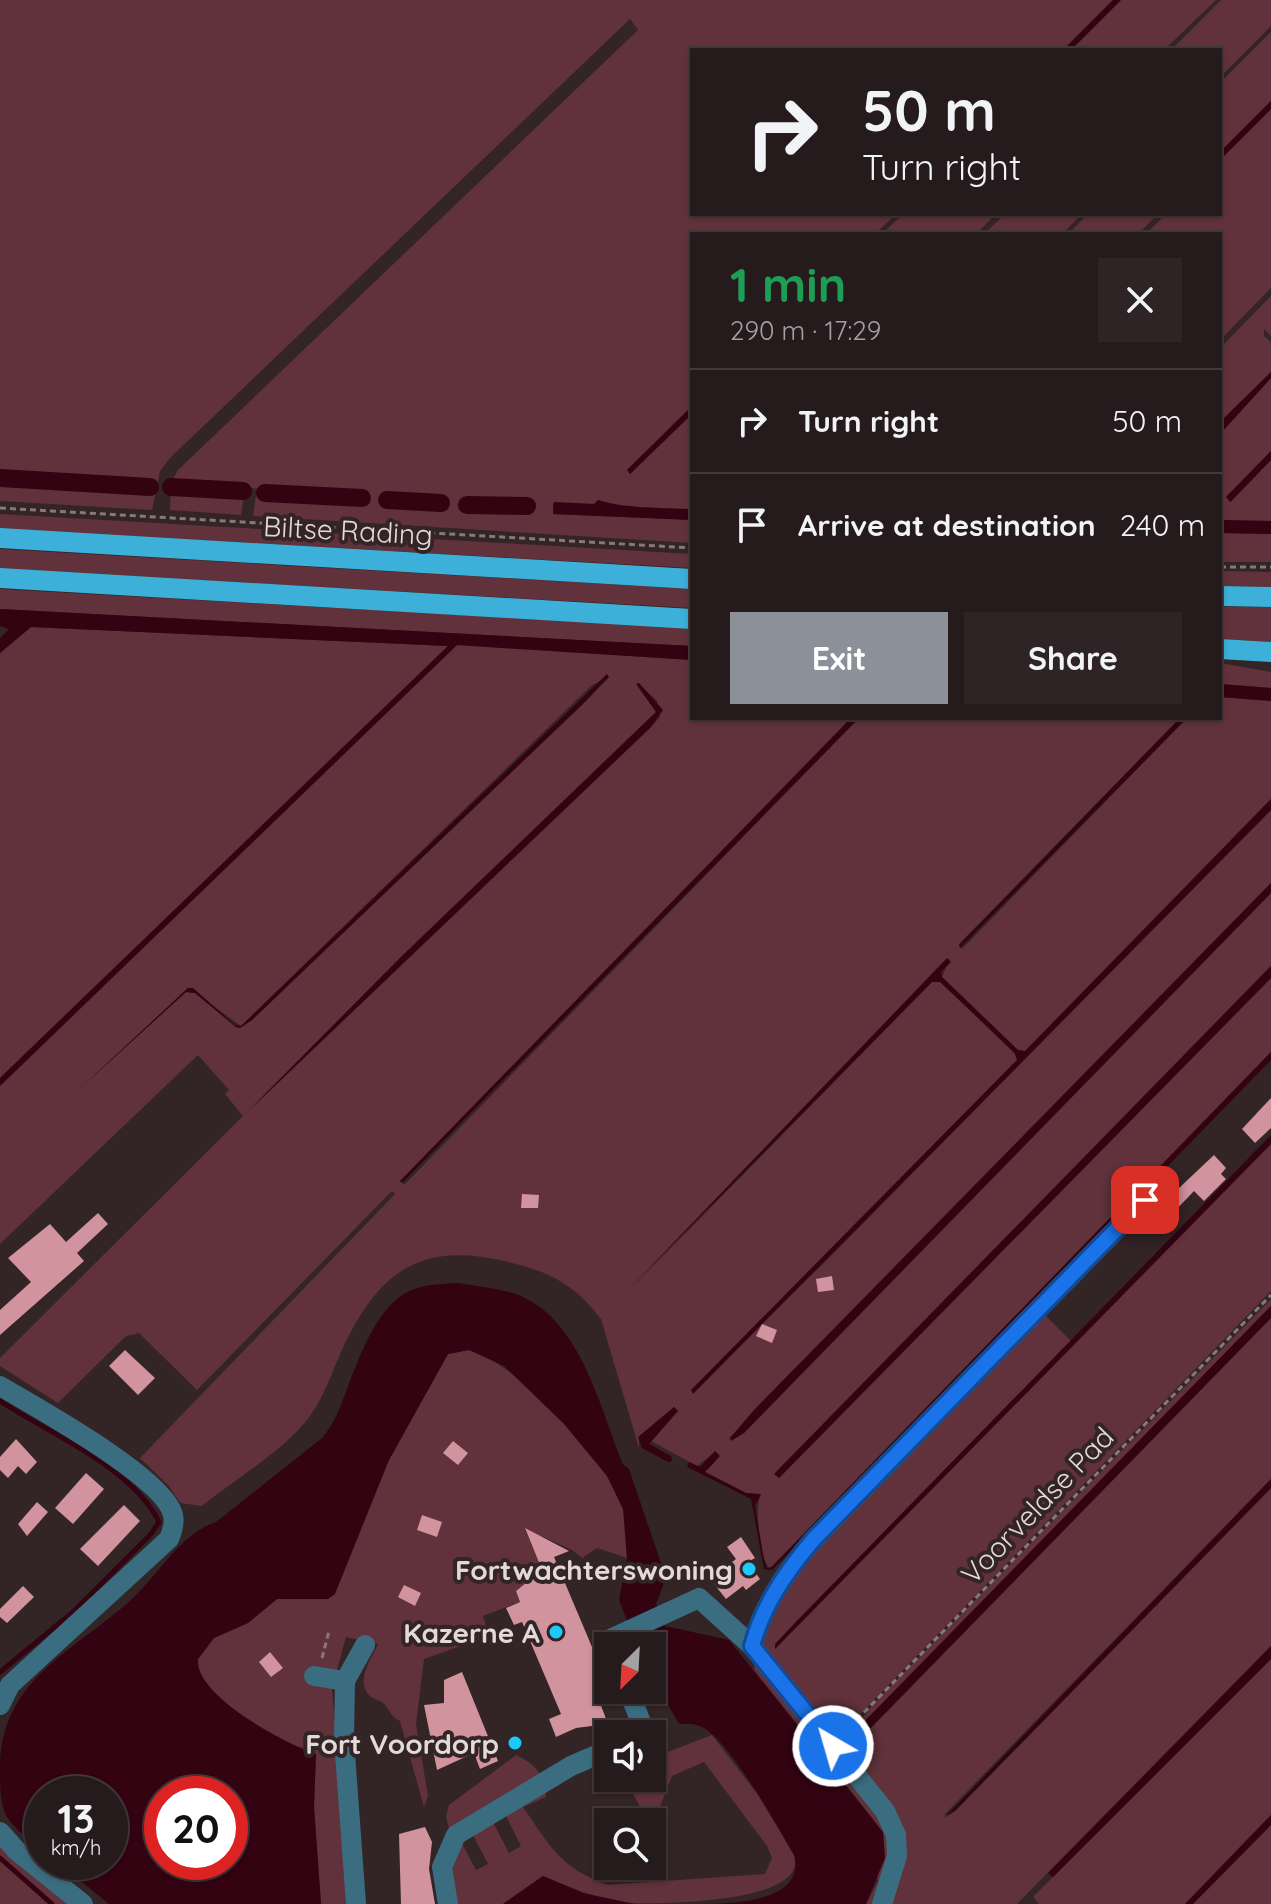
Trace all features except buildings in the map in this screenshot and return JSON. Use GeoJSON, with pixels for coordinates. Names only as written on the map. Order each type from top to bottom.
{"type":"FeatureCollection","features":[{"type":"Feature","properties":{"kind":"main road","name":"Biltse Rading"},"geometry":{"type":"LineString","coordinates":[[0,538],[690,579]]}},
{"type":"Feature","properties":{"kind":"main road"},"geometry":{"type":"LineString","coordinates":[[0,578],[690,619]]}},
{"type":"Feature","properties":{"kind":"main road"},"geometry":{"type":"LineString","coordinates":[[1222,596],[1271,597]]}},
{"type":"Feature","properties":{"kind":"main road"},"geometry":{"type":"LineString","coordinates":[[1222,649],[1271,652]]}},
{"type":"Feature","properties":{"kind":"street"},"geometry":{"type":"LineString","coordinates":[[752,1646],[757,1626],[779,1583],[813,1540],[1145,1200]]}},
{"type":"Feature","properties":{"kind":"street"},"geometry":{"type":"LineString","coordinates":[[0,1386],[110,1452],[167,1502],[173,1515],[169,1539],[10,1685],[0,1705]]}},
{"type":"Feature","properties":{"kind":"street"},"geometry":{"type":"LineString","coordinates":[[625,1632],[699,1598],[752,1646],[885,1811],[896,1835],[896,1866],[882,1904]]}},
{"type":"Feature","properties":{"kind":"street"},"geometry":{"type":"LineString","coordinates":[[356,1904],[344,1740],[345,1681],[365,1645]]}},
{"type":"Feature","properties":{"kind":"street"},"geometry":{"type":"LineString","coordinates":[[314,1676],[345,1681]]}},
{"type":"Feature","properties":{"kind":"street"},"geometry":{"type":"LineString","coordinates":[[448,1904],[442,1867],[456,1835],[571,1766],[594,1756]]}},
{"type":"Feature","properties":{"kind":"street"},"geometry":{"type":"LineString","coordinates":[[0,1832],[17,1851],[83,1904]]}},
{"type":"Feature","properties":{"kind":"path","name":"Biltse Rading"},"geometry":{"type":"LineString","coordinates":[[0,508],[690,548]]}},
{"type":"Feature","properties":{"kind":"path"},"geometry":{"type":"LineString","coordinates":[[1222,567],[1271,567]]}},
{"type":"Feature","properties":{"kind":"path","name":"Voorveldse Pad"},"geometry":{"type":"LineString","coordinates":[[833,1746],[1271,1295]]}},
{"type":"Feature","properties":{"kind":"path"},"geometry":{"type":"LineString","coordinates":[[323,1653],[329,1631]]}},
{"type":"Feature","properties":{"kind":"shaded area"},"geometry":{"type":"Polygon","coordinates":[[[0,0],[1113,0],[1065,48],[690,48],[690,216],[894,216],[877,232],[690,232],[690,408],[627,470],[630,474],[690,416],[690,506],[688,509],[613,506],[599,500],[594,504],[553,503],[553,514],[690,520],[690,543],[253,516],[257,489],[245,487],[241,515],[170,510],[171,484],[177,471],[638,30],[630,19],[171,457],[160,471],[152,510],[0,501],[0,0]]]}},
{"type":"Feature","properties":{"kind":"shaded area"},"geometry":{"type":"Polygon","coordinates":[[[1113,0],[1121,0],[1073,48],[1065,48],[1113,0]]]}},
{"type":"Feature","properties":{"kind":"shaded area"},"geometry":{"type":"Polygon","coordinates":[[[1121,0],[1216,0],[1166,48],[1073,48],[1121,0]]]}},
{"type":"Feature","properties":{"kind":"shaded area"},"geometry":{"type":"Polygon","coordinates":[[[1221,0],[1271,0],[1271,26],[1222,75],[1222,48],[1173,48],[1221,0]]]}},
{"type":"Feature","properties":{"kind":"shaded area"},"geometry":{"type":"Polygon","coordinates":[[[1271,32],[1271,101],[1222,150],[1222,81],[1271,32]]]}},
{"type":"Feature","properties":{"kind":"shaded area"},"geometry":{"type":"Polygon","coordinates":[[[1271,101],[1271,109],[1222,158],[1222,150],[1271,101]]]}},
{"type":"Feature","properties":{"kind":"shaded area"},"geometry":{"type":"Polygon","coordinates":[[[1271,109],[1271,288],[1222,338],[1222,232],[1148,232],[1164,216],[1222,216],[1222,158],[1271,109]]]}},
{"type":"Feature","properties":{"kind":"shaded area"},"geometry":{"type":"Polygon","coordinates":[[[901,216],[994,216],[978,232],[884,232],[901,216]]]}},
{"type":"Feature","properties":{"kind":"shaded area"},"geometry":{"type":"Polygon","coordinates":[[[1003,216],[1080,216],[1064,232],[986,232],[1003,216]]]}},
{"type":"Feature","properties":{"kind":"shaded area"},"geometry":{"type":"Polygon","coordinates":[[[1086,216],[1156,216],[1140,232],[1070,232],[1086,216]]]}},
{"type":"Feature","properties":{"kind":"shaded area"},"geometry":{"type":"Polygon","coordinates":[[[1271,296],[1271,336],[1264,329],[1264,336],[1271,342],[1271,372],[1222,420],[1222,346],[1271,296]]]}},
{"type":"Feature","properties":{"kind":"shaded area"},"geometry":{"type":"Polygon","coordinates":[[[1271,372],[1271,378],[1222,432],[1222,420],[1271,372]]]}},
{"type":"Feature","properties":{"kind":"shaded area"},"geometry":{"type":"Polygon","coordinates":[[[1271,378],[1271,451],[1226,497],[1231,502],[1271,460],[1271,521],[1222,520],[1222,432],[1271,378]]]}},
{"type":"Feature","properties":{"kind":"shaded area"},"geometry":{"type":"Polygon","coordinates":[[[690,408],[690,416],[630,474],[627,470],[690,408]]]}},
{"type":"Feature","properties":{"kind":"shaded area"},"geometry":{"type":"Polygon","coordinates":[[[1271,451],[1271,460],[1230,502],[1226,497],[1271,451]]]}},
{"type":"Feature","properties":{"kind":"shaded area"},"geometry":{"type":"Polygon","coordinates":[[[598,500],[652,508],[688,509],[690,506],[690,520],[553,514],[554,502],[594,504],[598,500]]]}},
{"type":"Feature","properties":{"kind":"shaded area"},"geometry":{"type":"Polygon","coordinates":[[[0,514],[690,554],[690,568],[0,529],[0,514]]]}},
{"type":"Feature","properties":{"kind":"shaded area"},"geometry":{"type":"Polygon","coordinates":[[[1222,520],[1271,521],[1271,534],[1222,533],[1222,520]]]}},
{"type":"Feature","properties":{"kind":"shaded area"},"geometry":{"type":"Polygon","coordinates":[[[1222,533],[1271,534],[1271,562],[1222,562],[1222,533]]]}},
{"type":"Feature","properties":{"kind":"shaded area"},"geometry":{"type":"Polygon","coordinates":[[[0,549],[690,589],[690,608],[0,569],[0,549]]]}},
{"type":"Feature","properties":{"kind":"shaded area"},"geometry":{"type":"Polygon","coordinates":[[[1222,571],[1271,572],[1271,587],[1222,586],[1222,571]]]}},
{"type":"Feature","properties":{"kind":"shaded area"},"geometry":{"type":"Polygon","coordinates":[[[0,589],[690,628],[690,646],[0,609],[0,589]]]}},
{"type":"Feature","properties":{"kind":"shaded area"},"geometry":{"type":"Polygon","coordinates":[[[1222,607],[1271,607],[1271,642],[1222,639],[1222,607]]]}},
{"type":"Feature","properties":{"kind":"shaded area"},"geometry":{"type":"Polygon","coordinates":[[[0,609],[690,646],[690,660],[457,645],[0,1086],[0,1078],[448,646],[31,627],[0,653],[0,638],[9,629],[0,626],[0,609]]]}},
{"type":"Feature","properties":{"kind":"shaded area"},"geometry":{"type":"Polygon","coordinates":[[[31,627],[448,646],[0,1078],[0,653],[31,627]]]}},
{"type":"Feature","properties":{"kind":"shaded area"},"geometry":{"type":"Polygon","coordinates":[[[457,645],[690,660],[690,720],[849,720],[401,1181],[404,1185],[857,720],[1178,720],[959,944],[962,949],[1185,720],[1222,720],[1222,697],[1271,701],[1271,799],[1026,1051],[1018,1050],[942,977],[950,958],[630,1290],[932,982],[940,981],[1017,1056],[1017,1060],[691,1391],[825,1262],[1271,810],[1271,883],[730,1438],[744,1433],[1271,893],[1271,966],[775,1474],[779,1478],[1271,978],[1271,1052],[770,1568],[763,1555],[759,1533],[761,1495],[746,1493],[705,1472],[714,1463],[715,1452],[697,1466],[651,1441],[678,1411],[674,1407],[639,1437],[639,1448],[601,1319],[581,1296],[546,1274],[504,1261],[474,1256],[424,1260],[386,1283],[355,1324],[320,1401],[299,1429],[273,1453],[202,1506],[180,1503],[169,1486],[140,1458],[395,1194],[392,1191],[197,1390],[139,1333],[126,1336],[58,1403],[0,1366],[0,1358],[243,1116],[225,1094],[229,1090],[198,1055],[0,1244],[0,1086],[457,645]],[[609,677],[592,685],[241,1026],[195,993],[236,1027],[240,1028],[252,1020],[609,677]],[[637,682],[656,712],[402,956],[255,1105],[660,717],[657,701],[637,682]],[[188,988],[98,1072],[186,992],[195,993],[188,988]]]}},
{"type":"Feature","properties":{"kind":"shaded area"},"geometry":{"type":"Polygon","coordinates":[[[1222,663],[1271,672],[1271,688],[1222,684],[1222,663]]]}},
{"type":"Feature","properties":{"kind":"shaded area"},"geometry":{"type":"Polygon","coordinates":[[[607,674],[609,677],[583,704],[252,1020],[240,1028],[236,1027],[195,993],[186,992],[73,1095],[188,988],[193,988],[235,1025],[241,1026],[607,674]]]}},
{"type":"Feature","properties":{"kind":"shaded area"},"geometry":{"type":"Polygon","coordinates":[[[639,683],[663,710],[650,728],[243,1116],[402,956],[656,712],[636,684],[639,683]]]}},
{"type":"Feature","properties":{"kind":"shaded area"},"geometry":{"type":"Polygon","coordinates":[[[1222,684],[1271,688],[1271,701],[1222,697],[1222,684]]]}},
{"type":"Feature","properties":{"kind":"shaded area"},"geometry":{"type":"Polygon","coordinates":[[[849,720],[857,720],[402,1183],[400,1181],[849,720]]]}},
{"type":"Feature","properties":{"kind":"shaded area"},"geometry":{"type":"Polygon","coordinates":[[[1178,720],[1185,720],[960,948],[959,945],[1178,720]]]}},
{"type":"Feature","properties":{"kind":"shaded area"},"geometry":{"type":"Polygon","coordinates":[[[1271,799],[1271,810],[693,1394],[691,1390],[1017,1060],[1014,1052],[940,982],[932,982],[628,1290],[947,958],[951,962],[941,972],[942,977],[1018,1050],[1025,1051],[1271,799]]]}},
{"type":"Feature","properties":{"kind":"shaded area"},"geometry":{"type":"Polygon","coordinates":[[[1271,883],[1271,893],[744,1433],[731,1441],[730,1438],[754,1410],[1271,883]]]}},
{"type":"Feature","properties":{"kind":"shaded area"},"geometry":{"type":"Polygon","coordinates":[[[1271,966],[1271,978],[779,1478],[774,1474],[1271,966]]]}},
{"type":"Feature","properties":{"kind":"shaded area"},"geometry":{"type":"Polygon","coordinates":[[[1271,1052],[1271,1060],[833,1510],[772,1570],[764,1569],[751,1499],[687,1467],[689,1462],[700,1467],[715,1451],[720,1456],[705,1472],[746,1493],[761,1494],[755,1506],[764,1560],[767,1568],[772,1567],[1271,1052]]]}},
{"type":"Feature","properties":{"kind":"shaded area"},"geometry":{"type":"Polygon","coordinates":[[[1271,1135],[1271,1144],[775,1649],[775,1644],[792,1626],[1271,1135]]]}},
{"type":"Feature","properties":{"kind":"shaded area"},"geometry":{"type":"Polygon","coordinates":[[[1271,1144],[1271,1291],[840,1735],[844,1740],[877,1700],[1271,1299],[1271,1306],[854,1732],[860,1739],[1271,1318],[1271,1479],[943,1816],[955,1811],[1271,1488],[1271,1646],[1017,1904],[866,1904],[878,1881],[873,1819],[754,1670],[759,1640],[791,1576],[1042,1312],[1071,1341],[792,1626],[775,1649],[1271,1144]]]}},
{"type":"Feature","properties":{"kind":"shaded area"},"geometry":{"type":"Polygon","coordinates":[[[458,1283],[513,1293],[536,1304],[571,1341],[595,1390],[623,1464],[629,1469],[666,1578],[656,1604],[665,1626],[729,1640],[883,1832],[885,1858],[866,1904],[710,1904],[752,1900],[780,1890],[790,1882],[795,1870],[794,1855],[753,1786],[727,1750],[704,1728],[679,1724],[666,1702],[666,1632],[632,1632],[619,1600],[627,1558],[623,1509],[607,1476],[564,1424],[504,1366],[469,1350],[448,1354],[389,1460],[335,1594],[328,1599],[277,1599],[248,1623],[214,1638],[198,1659],[201,1673],[226,1703],[264,1729],[316,1754],[314,1807],[321,1904],[109,1904],[79,1880],[128,1880],[128,1776],[24,1776],[24,1835],[12,1824],[1,1798],[3,1738],[12,1712],[26,1690],[44,1670],[132,1599],[192,1535],[216,1522],[322,1438],[337,1415],[378,1320],[398,1298],[409,1291],[458,1283]]]}},
{"type":"Feature","properties":{"kind":"shaded area"},"geometry":{"type":"Polygon","coordinates":[[[1271,1306],[1271,1318],[860,1739],[855,1738],[854,1732],[1271,1306]]]}},
{"type":"Feature","properties":{"kind":"shaded area"},"geometry":{"type":"Polygon","coordinates":[[[469,1350],[510,1372],[534,1393],[601,1467],[623,1509],[627,1558],[597,1548],[582,1558],[572,1550],[525,1529],[542,1570],[516,1591],[520,1602],[483,1616],[489,1636],[424,1659],[416,1724],[428,1796],[424,1807],[400,1721],[383,1703],[371,1697],[364,1685],[366,1671],[378,1644],[346,1637],[332,1689],[351,1904],[321,1904],[314,1807],[316,1754],[264,1729],[226,1703],[201,1673],[198,1659],[214,1638],[248,1623],[277,1599],[328,1599],[389,1460],[448,1354],[469,1350]]]}},
{"type":"Feature","properties":{"kind":"shaded area"},"geometry":{"type":"Polygon","coordinates":[[[674,1407],[678,1411],[649,1444],[671,1456],[672,1461],[668,1462],[642,1448],[638,1437],[674,1407]]]}},
{"type":"Feature","properties":{"kind":"shaded area"},"geometry":{"type":"Polygon","coordinates":[[[1271,1479],[1271,1488],[955,1811],[944,1818],[1271,1479]]]}},
{"type":"Feature","properties":{"kind":"shaded area"},"geometry":{"type":"Polygon","coordinates":[[[1271,1646],[1271,1659],[1053,1877],[1048,1873],[1271,1646]]]}},
{"type":"Feature","properties":{"kind":"shaded area"},"geometry":{"type":"Polygon","coordinates":[[[1271,1659],[1271,1815],[1185,1904],[1039,1904],[1033,1897],[1271,1659]]]}},
{"type":"Feature","properties":{"kind":"shaded area"},"geometry":{"type":"Polygon","coordinates":[[[712,1735],[758,1795],[794,1855],[793,1871],[779,1883],[757,1892],[698,1901],[625,1903],[593,1896],[543,1876],[503,1904],[454,1904],[448,1873],[455,1849],[446,1817],[449,1805],[516,1755],[538,1771],[546,1797],[523,1807],[558,1854],[594,1880],[608,1885],[765,1874],[772,1858],[767,1846],[704,1762],[672,1776],[666,1791],[666,1753],[712,1735]],[[506,1816],[493,1822],[509,1853],[521,1846],[506,1816]],[[472,1833],[460,1840],[476,1870],[488,1864],[472,1833]]]}},
{"type":"Feature","properties":{"kind":"shaded area"},"geometry":{"type":"Polygon","coordinates":[[[632,1792],[666,1792],[660,1808],[640,1808],[632,1792]]]}},
{"type":"Feature","properties":{"kind":"shaded area"},"geometry":{"type":"Polygon","coordinates":[[[1271,1815],[1271,1825],[1193,1904],[1185,1904],[1271,1815]]]}},
{"type":"Feature","properties":{"kind":"shaded area"},"geometry":{"type":"Polygon","coordinates":[[[1271,1825],[1271,1904],[1193,1904],[1271,1825]]]}},
{"type":"Feature","properties":{"kind":"shaded area"},"geometry":{"type":"Polygon","coordinates":[[[0,1845],[24,1866],[24,1880],[41,1880],[69,1904],[0,1904],[0,1845]]]}},
{"type":"Feature","properties":{"kind":"shaded area"},"geometry":{"type":"Polygon","coordinates":[[[543,1876],[583,1893],[635,1904],[503,1904],[543,1876]]]}},
{"type":"Feature","properties":{"kind":"waterway"},"geometry":{"type":"LineString","coordinates":[[0,478],[150,487]]}},
{"type":"Feature","properties":{"kind":"waterway"},"geometry":{"type":"LineString","coordinates":[[171,487],[243,491]]}},
{"type":"Feature","properties":{"kind":"waterway"},"geometry":{"type":"LineString","coordinates":[[265,493],[362,498]]}},
{"type":"Feature","properties":{"kind":"waterway"},"geometry":{"type":"LineString","coordinates":[[387,500],[441,503]]}},
{"type":"Feature","properties":{"kind":"waterway"},"geometry":{"type":"LineString","coordinates":[[467,505],[527,506]]}},
{"type":"Feature","properties":{"kind":"waterway"},"geometry":{"type":"LineString","coordinates":[[0,1401],[110,1468],[147,1503],[159,1522],[151,1534],[73,1612],[0,1672]]}},
{"type":"Feature","properties":{"kind":"waterway"},"geometry":{"type":"LineString","coordinates":[[0,1858],[52,1904]]}},
{"type":"Feature","properties":{"kind":"place","name":"Fortwachterswoning"},"geometry":{"type":"Point","coordinates":[749,1569]}},
{"type":"Feature","properties":{"kind":"place","name":"Kazerne A"},"geometry":{"type":"Point","coordinates":[556,1632]}},
{"type":"Feature","properties":{"kind":"place","name":"Fort Voordorp"},"geometry":{"type":"Point","coordinates":[515,1743]}},
{"type":"Feature","properties":{"kind":"route"},"geometry":{"type":"LineString","coordinates":[[833,1746],[752,1646],[757,1626],[779,1583],[813,1540],[1145,1200]]}}]}
